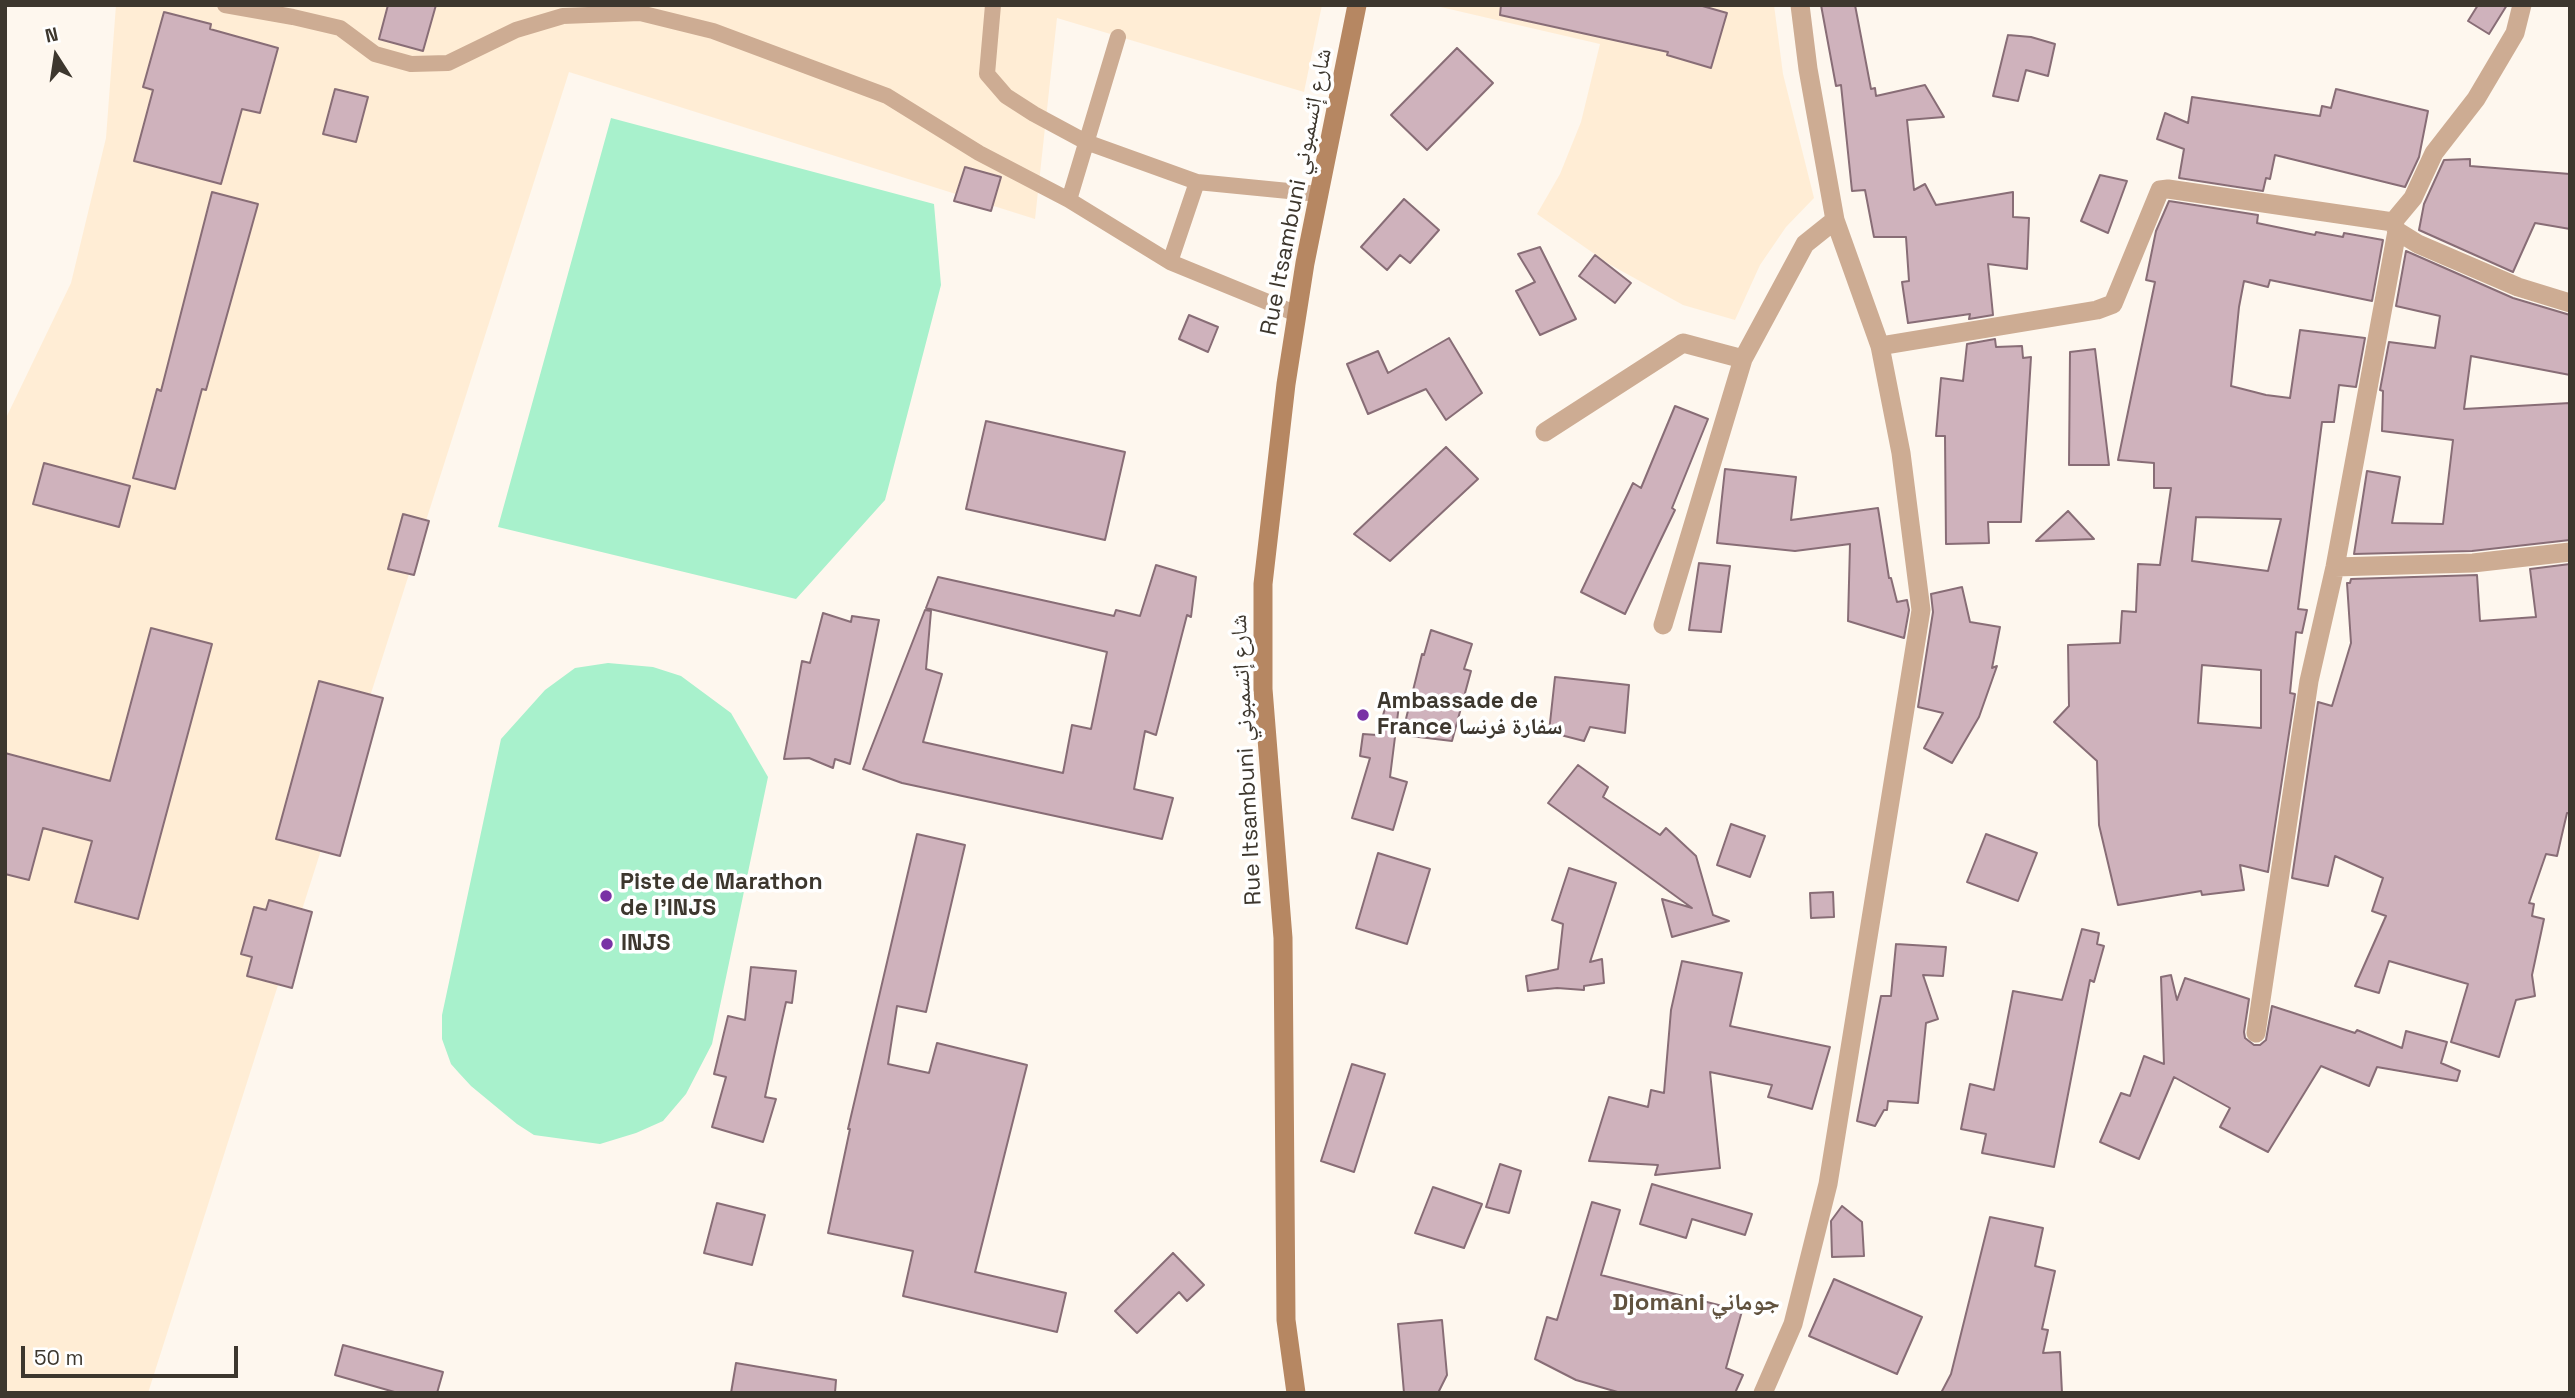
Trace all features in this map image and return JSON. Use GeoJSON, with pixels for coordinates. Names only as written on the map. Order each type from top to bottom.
{"type":"FeatureCollection","features":[{"type":"Feature","properties":{"kind":"main road","name":"Rue Itsambuni شارع إتسمبوني"},"geometry":{"type":"LineString","coordinates":[[1296,1393],[1286,1320],[1283,939],[1263,690],[1263,584],[1286,384],[1297,314],[1357,5]]}},
{"type":"Feature","properties":{"kind":"street"},"geometry":{"type":"LineString","coordinates":[[1763,1393],[1793,1324],[1828,1184],[1921,610],[1902,453],[1880,346],[1835,220],[1808,69],[1800,5]]}},
{"type":"Feature","properties":{"kind":"street"},"geometry":{"type":"LineString","coordinates":[[2256,1034],[2309,681],[2335,567],[2395,227],[2413,198],[2434,153],[2476,99],[2515,33],[2522,5]]}},
{"type":"Feature","properties":{"kind":"street"},"geometry":{"type":"LineString","coordinates":[[1880,346],[2097,310],[2113,304],[2160,190],[2168,189],[2395,227],[2418,244],[2518,287],[2570,303]]}},
{"type":"Feature","properties":{"kind":"street"},"geometry":{"type":"LineString","coordinates":[[1663,625],[1744,359],[1805,244],[1835,220]]}},
{"type":"Feature","properties":{"kind":"street"},"geometry":{"type":"LineString","coordinates":[[1545,432],[1683,344],[1744,359]]}},
{"type":"Feature","properties":{"kind":"street"},"geometry":{"type":"LineString","coordinates":[[2335,567],[2473,563],[2570,552]]}},
{"type":"Feature","properties":{"kind":"lane"},"geometry":{"type":"LineString","coordinates":[[225,5],[293,17],[340,29],[374,54],[411,64],[448,63],[516,30],[563,16],[640,13],[713,31],[887,96],[979,153],[1069,200],[1170,262],[1297,314]]}},
{"type":"Feature","properties":{"kind":"lane"},"geometry":{"type":"LineString","coordinates":[[993,5],[987,74],[1006,96],[1034,114],[1086,142],[1197,182],[1319,194]]}},
{"type":"Feature","properties":{"kind":"lane"},"geometry":{"type":"LineString","coordinates":[[1069,200],[1118,37]]}},
{"type":"Feature","properties":{"kind":"lane"},"geometry":{"type":"LineString","coordinates":[[1170,262],[1197,182]]}},
{"type":"Feature","properties":{"kind":"shaded area"},"geometry":{"type":"Polygon","coordinates":[[[116,5],[1322,5],[1304,92],[1057,18],[1035,219],[569,72],[148,1393],[5,1393],[5,420],[71,283],[106,138],[116,5]]]}},
{"type":"Feature","properties":{"kind":"shaded area"},"geometry":{"type":"Polygon","coordinates":[[[1432,5],[1774,5],[1783,74],[1814,198],[1786,227],[1760,265],[1735,320],[1683,305],[1609,264],[1537,214],[1560,174],[1581,122],[1600,44],[1432,5]]]}},
{"type":"Feature","properties":{"kind":"green space"},"geometry":{"type":"Polygon","coordinates":[[[611,118],[934,204],[941,285],[885,500],[796,599],[498,527],[611,118]]]}},
{"type":"Feature","properties":{"kind":"green space","name":"Piste de Marathon de l'INJS"},"geometry":{"type":"Polygon","coordinates":[[[608,663],[653,667],[681,676],[731,713],[768,777],[712,1044],[686,1094],[663,1121],[600,1144],[534,1135],[517,1124],[471,1086],[451,1064],[442,1039],[442,1015],[501,739],[545,690],[575,668],[608,663]]]}},
{"type":"Feature","properties":{"kind":"building"},"geometry":{"type":"Polygon","coordinates":[[[388,5],[436,5],[423,51],[379,39],[388,5]]]}},
{"type":"Feature","properties":{"kind":"building"},"geometry":{"type":"Polygon","coordinates":[[[1501,5],[1699,5],[1727,13],[1711,68],[1667,55],[1668,52],[1500,15],[1501,5]]]}},
{"type":"Feature","properties":{"kind":"building"},"geometry":{"type":"Polygon","coordinates":[[[1821,5],[1855,5],[1871,89],[1875,88],[1876,96],[1925,85],[1944,117],[1907,120],[1914,190],[1925,184],[1936,205],[2013,192],[2013,217],[2029,218],[2027,269],[1988,264],[1993,315],[1969,319],[1970,314],[1908,323],[1902,282],[1909,281],[1906,237],[1874,237],[1865,190],[1852,191],[1841,85],[1836,86],[1821,5]]]}},
{"type":"Feature","properties":{"kind":"building"},"geometry":{"type":"Polygon","coordinates":[[[2478,5],[2507,5],[2489,34],[2468,21],[2478,5]]]}},
{"type":"Feature","properties":{"kind":"building"},"geometry":{"type":"Polygon","coordinates":[[[164,12],[211,24],[210,29],[278,48],[260,113],[242,109],[221,184],[134,161],[153,90],[143,87],[164,12]]]}},
{"type":"Feature","properties":{"kind":"building"},"geometry":{"type":"Polygon","coordinates":[[[2008,35],[2031,37],[2055,44],[2048,76],[2026,70],[2018,101],[1993,96],[2008,35]]]}},
{"type":"Feature","properties":{"kind":"building"},"geometry":{"type":"Polygon","coordinates":[[[1457,48],[1493,83],[1427,150],[1391,115],[1457,48]]]}},
{"type":"Feature","properties":{"kind":"building"},"geometry":{"type":"Polygon","coordinates":[[[335,89],[368,97],[356,142],[323,134],[335,89]]]}},
{"type":"Feature","properties":{"kind":"building"},"geometry":{"type":"Polygon","coordinates":[[[2336,89],[2428,111],[2419,157],[2405,187],[2275,155],[2270,179],[2266,178],[2263,191],[2179,178],[2184,149],[2157,139],[2165,113],[2188,123],[2192,97],[2320,116],[2322,106],[2331,108],[2336,89]]]}},
{"type":"Feature","properties":{"kind":"building"},"geometry":{"type":"Polygon","coordinates":[[[2470,159],[2470,166],[2570,174],[2570,229],[2535,223],[2513,272],[2419,230],[2424,204],[2444,160],[2470,159]]]}},
{"type":"Feature","properties":{"kind":"building"},"geometry":{"type":"Polygon","coordinates":[[[965,167],[1001,177],[991,211],[954,201],[965,167]]]}},
{"type":"Feature","properties":{"kind":"building"},"geometry":{"type":"Polygon","coordinates":[[[2100,175],[2127,181],[2108,233],[2081,221],[2100,175]]]}},
{"type":"Feature","properties":{"kind":"building"},"geometry":{"type":"Polygon","coordinates":[[[212,192],[258,204],[175,489],[133,478],[157,389],[161,391],[212,192]]]}},
{"type":"Feature","properties":{"kind":"building"},"geometry":{"type":"Polygon","coordinates":[[[1404,199],[1439,230],[1410,263],[1400,255],[1387,270],[1361,247],[1404,199]]]}},
{"type":"Feature","properties":{"kind":"building"},"geometry":{"type":"Polygon","coordinates":[[[2169,201],[2258,215],[2257,223],[2315,235],[2316,232],[2343,237],[2344,233],[2383,240],[2372,301],[2270,280],[2268,287],[2244,281],[2239,307],[2231,386],[2266,395],[2290,398],[2300,330],[2365,338],[2356,387],[2339,385],[2334,422],[2322,422],[2298,609],[2307,610],[2302,633],[2296,632],[2290,693],[2295,694],[2268,872],[2240,865],[2244,890],[2202,895],[2201,891],[2118,905],[2099,825],[2097,761],[2054,722],[2069,706],[2068,645],[2120,643],[2122,611],[2136,612],[2138,564],[2160,565],[2171,488],[2154,488],[2154,463],[2118,460],[2155,282],[2146,280],[2156,231],[2169,201]],[[2196,517],[2192,561],[2268,571],[2281,519],[2196,517]],[[2202,665],[2198,723],[2261,728],[2261,670],[2202,665]]]}},
{"type":"Feature","properties":{"kind":"building"},"geometry":{"type":"Polygon","coordinates":[[[1540,247],[1576,319],[1540,335],[1516,291],[1535,282],[1518,254],[1540,247]]]}},
{"type":"Feature","properties":{"kind":"building"},"geometry":{"type":"Polygon","coordinates":[[[2406,251],[2513,298],[2570,315],[2570,375],[2471,356],[2464,409],[2570,403],[2570,540],[2472,551],[2354,554],[2367,471],[2400,477],[2392,523],[2443,524],[2453,440],[2382,431],[2383,391],[2380,390],[2389,342],[2435,348],[2440,316],[2396,306],[2406,251]]]}},
{"type":"Feature","properties":{"kind":"building"},"geometry":{"type":"Polygon","coordinates":[[[1595,255],[1631,283],[1615,303],[1579,276],[1595,255]]]}},
{"type":"Feature","properties":{"kind":"building"},"geometry":{"type":"Polygon","coordinates":[[[1189,315],[1218,327],[1208,352],[1179,339],[1189,315]]]}},
{"type":"Feature","properties":{"kind":"building"},"geometry":{"type":"Polygon","coordinates":[[[1449,338],[1482,393],[1446,420],[1426,389],[1368,414],[1347,364],[1378,351],[1388,373],[1449,338]]]}},
{"type":"Feature","properties":{"kind":"building"},"geometry":{"type":"Polygon","coordinates":[[[1995,339],[1996,347],[2022,346],[2023,358],[2031,357],[2021,522],[1988,522],[1989,543],[1946,544],[1945,436],[1936,436],[1941,378],[1963,381],[1967,344],[1995,339]]]}},
{"type":"Feature","properties":{"kind":"building"},"geometry":{"type":"Polygon","coordinates":[[[2095,349],[2109,465],[2069,465],[2070,352],[2095,349]]]}},
{"type":"Feature","properties":{"kind":"building"},"geometry":{"type":"Polygon","coordinates":[[[1675,406],[1708,419],[1672,508],[1675,510],[1625,614],[1581,592],[1633,483],[1641,488],[1675,406]]]}},
{"type":"Feature","properties":{"kind":"building"},"geometry":{"type":"Polygon","coordinates":[[[986,421],[1125,452],[1105,540],[966,509],[986,421]]]}},
{"type":"Feature","properties":{"kind":"building"},"geometry":{"type":"Polygon","coordinates":[[[1446,447],[1478,479],[1390,561],[1354,534],[1446,447]]]}},
{"type":"Feature","properties":{"kind":"building"},"geometry":{"type":"Polygon","coordinates":[[[44,463],[130,486],[119,527],[33,504],[44,463]]]}},
{"type":"Feature","properties":{"kind":"building"},"geometry":{"type":"Polygon","coordinates":[[[1725,469],[1796,477],[1791,520],[1878,508],[1889,578],[1897,602],[1907,600],[1909,610],[1904,638],[1848,621],[1850,544],[1795,551],[1717,543],[1725,469]]]}},
{"type":"Feature","properties":{"kind":"building"},"geometry":{"type":"Polygon","coordinates":[[[2068,511],[2094,539],[2036,541],[2068,511]]]}},
{"type":"Feature","properties":{"kind":"building"},"geometry":{"type":"Polygon","coordinates":[[[403,514],[429,521],[414,575],[388,569],[403,514]]]}},
{"type":"Feature","properties":{"kind":"building"},"geometry":{"type":"Polygon","coordinates":[[[1699,563],[1730,566],[1721,632],[1689,630],[1699,563]]]}},
{"type":"Feature","properties":{"kind":"building"},"geometry":{"type":"Polygon","coordinates":[[[2570,564],[2570,813],[2567,813],[2557,856],[2546,854],[2529,903],[2534,904],[2532,916],[2544,919],[2532,975],[2535,996],[2516,1000],[2499,1057],[2451,1042],[2468,984],[2389,961],[2379,993],[2355,986],[2386,916],[2372,911],[2383,878],[2335,856],[2328,886],[2292,878],[2318,702],[2332,706],[2351,643],[2347,583],[2350,583],[2351,579],[2477,575],[2480,621],[2536,617],[2530,569],[2570,564]]]}},
{"type":"Feature","properties":{"kind":"building"},"geometry":{"type":"Polygon","coordinates":[[[1156,565],[1196,577],[1191,617],[1187,615],[1156,735],[1145,731],[1134,789],[1173,798],[1162,839],[902,783],[863,769],[925,610],[931,611],[926,669],[942,674],[923,742],[1063,773],[1072,725],[1091,729],[1107,652],[926,608],[938,577],[1114,616],[1116,610],[1140,616],[1156,565]]]}},
{"type":"Feature","properties":{"kind":"building"},"geometry":{"type":"Polygon","coordinates":[[[1962,587],[1970,622],[2000,627],[1992,668],[1997,666],[1979,717],[1952,763],[1924,748],[1943,713],[1918,707],[1933,612],[1931,594],[1962,587]]]}},
{"type":"Feature","properties":{"kind":"building"},"geometry":{"type":"Polygon","coordinates":[[[823,613],[851,622],[852,616],[879,620],[850,764],[835,759],[833,768],[809,758],[784,759],[802,661],[810,663],[823,613]]]}},
{"type":"Feature","properties":{"kind":"building"},"geometry":{"type":"Polygon","coordinates":[[[151,628],[212,644],[138,919],[75,902],[92,841],[43,828],[29,880],[5,874],[5,753],[110,781],[151,628]]]}},
{"type":"Feature","properties":{"kind":"building"},"geometry":{"type":"Polygon","coordinates":[[[1431,630],[1472,644],[1464,669],[1471,671],[1452,741],[1402,735],[1422,654],[1424,655],[1431,630]]]}},
{"type":"Feature","properties":{"kind":"building"},"geometry":{"type":"Polygon","coordinates":[[[1555,677],[1629,685],[1625,733],[1590,727],[1584,741],[1549,732],[1555,677]]]}},
{"type":"Feature","properties":{"kind":"building"},"geometry":{"type":"Polygon","coordinates":[[[319,681],[383,698],[340,856],[276,839],[319,681]]]}},
{"type":"Feature","properties":{"kind":"building"},"geometry":{"type":"Polygon","coordinates":[[[1387,702],[1399,705],[1390,777],[1407,782],[1393,830],[1352,818],[1370,758],[1360,756],[1363,734],[1377,735],[1387,702]]]}},
{"type":"Feature","properties":{"kind":"building"},"geometry":{"type":"Polygon","coordinates":[[[1578,765],[1608,787],[1603,797],[1660,835],[1666,828],[1696,856],[1713,915],[1729,921],[1672,937],[1662,899],[1692,908],[1548,803],[1578,765]]]}},
{"type":"Feature","properties":{"kind":"building"},"geometry":{"type":"Polygon","coordinates":[[[1731,824],[1765,836],[1750,877],[1717,865],[1731,824]]]}},
{"type":"Feature","properties":{"kind":"building"},"geometry":{"type":"Polygon","coordinates":[[[917,834],[965,845],[926,1012],[897,1006],[888,1064],[929,1073],[937,1043],[1027,1065],[975,1272],[1066,1293],[1057,1332],[903,1296],[913,1251],[828,1233],[848,1129],[917,834]]]}},
{"type":"Feature","properties":{"kind":"building"},"geometry":{"type":"Polygon","coordinates":[[[1986,834],[2037,853],[2018,901],[1967,882],[1986,834]]]}},
{"type":"Feature","properties":{"kind":"building"},"geometry":{"type":"Polygon","coordinates":[[[1378,853],[1430,869],[1407,944],[1356,928],[1378,853]]]}},
{"type":"Feature","properties":{"kind":"building"},"geometry":{"type":"Polygon","coordinates":[[[1569,868],[1616,883],[1590,962],[1602,959],[1604,983],[1584,986],[1584,990],[1557,988],[1528,991],[1526,976],[1558,969],[1563,924],[1552,920],[1569,868]]]}},
{"type":"Feature","properties":{"kind":"building"},"geometry":{"type":"Polygon","coordinates":[[[1833,892],[1834,917],[1811,918],[1810,893],[1833,892]]]}},
{"type":"Feature","properties":{"kind":"building"},"geometry":{"type":"Polygon","coordinates":[[[269,900],[312,912],[292,988],[247,976],[252,957],[241,954],[254,907],[266,910],[269,900]]]}},
{"type":"Feature","properties":{"kind":"building"},"geometry":{"type":"Polygon","coordinates":[[[2082,929],[2099,933],[2097,944],[2104,946],[2094,982],[2090,980],[2054,1167],[1982,1153],[1986,1134],[1961,1129],[1970,1084],[1994,1090],[2013,991],[2062,1000],[2082,929]]]}},
{"type":"Feature","properties":{"kind":"building"},"geometry":{"type":"Polygon","coordinates":[[[1896,944],[1946,947],[1943,976],[1923,975],[1938,1019],[1926,1023],[1918,1103],[1888,1101],[1887,1110],[1884,1110],[1875,1126],[1857,1121],[1881,996],[1891,996],[1896,944]]]}},
{"type":"Feature","properties":{"kind":"building"},"geometry":{"type":"Polygon","coordinates":[[[1682,961],[1742,973],[1730,1026],[1830,1047],[1812,1109],[1768,1097],[1772,1085],[1710,1072],[1720,1168],[1655,1175],[1658,1165],[1589,1161],[1609,1097],[1648,1107],[1651,1090],[1664,1093],[1671,1010],[1682,961]]]}},
{"type":"Feature","properties":{"kind":"building"},"geometry":{"type":"Polygon","coordinates":[[[751,967],[796,971],[792,1003],[786,1002],[765,1097],[776,1099],[763,1142],[712,1127],[726,1077],[714,1074],[728,1016],[745,1020],[751,967]]]}},
{"type":"Feature","properties":{"kind":"building"},"geometry":{"type":"Polygon","coordinates":[[[2171,975],[2177,1000],[2185,978],[2249,999],[2244,1032],[2245,1038],[2254,1045],[2260,1045],[2266,1040],[2272,1006],[2355,1033],[2357,1030],[2402,1048],[2406,1031],[2447,1042],[2441,1063],[2460,1071],[2457,1081],[2377,1067],[2369,1086],[2321,1066],[2268,1152],[2220,1127],[2230,1108],[2174,1077],[2139,1159],[2100,1142],[2121,1093],[2130,1096],[2144,1056],[2164,1064],[2161,977],[2171,975]]]}},
{"type":"Feature","properties":{"kind":"building"},"geometry":{"type":"Polygon","coordinates":[[[1352,1064],[1385,1074],[1354,1172],[1321,1161],[1352,1064]]]}},
{"type":"Feature","properties":{"kind":"building"},"geometry":{"type":"Polygon","coordinates":[[[1500,1164],[1521,1171],[1509,1213],[1486,1207],[1500,1164]]]}},
{"type":"Feature","properties":{"kind":"building"},"geometry":{"type":"Polygon","coordinates":[[[1652,1184],[1752,1214],[1745,1235],[1692,1219],[1686,1238],[1640,1224],[1652,1184]]]}},
{"type":"Feature","properties":{"kind":"building"},"geometry":{"type":"Polygon","coordinates":[[[1433,1187],[1482,1204],[1464,1248],[1415,1233],[1433,1187]]]}},
{"type":"Feature","properties":{"kind":"building"},"geometry":{"type":"Polygon","coordinates":[[[1592,1202],[1620,1210],[1601,1275],[1742,1311],[1726,1368],[1743,1375],[1735,1393],[1621,1393],[1576,1380],[1535,1359],[1547,1317],[1557,1320],[1592,1202]]]}},
{"type":"Feature","properties":{"kind":"building"},"geometry":{"type":"Polygon","coordinates":[[[717,1203],[765,1215],[752,1265],[704,1253],[717,1203]]]}},
{"type":"Feature","properties":{"kind":"building"},"geometry":{"type":"Polygon","coordinates":[[[1842,1206],[1862,1222],[1864,1256],[1832,1257],[1831,1221],[1842,1206]]]}},
{"type":"Feature","properties":{"kind":"building"},"geometry":{"type":"Polygon","coordinates":[[[1990,1217],[2043,1228],[2035,1266],[2055,1271],[2042,1329],[2048,1330],[2043,1353],[2060,1352],[2062,1393],[1941,1393],[1951,1374],[1990,1217]]]}},
{"type":"Feature","properties":{"kind":"building"},"geometry":{"type":"Polygon","coordinates":[[[1173,1253],[1204,1285],[1187,1301],[1179,1292],[1137,1333],[1115,1311],[1173,1253]]]}},
{"type":"Feature","properties":{"kind":"building"},"geometry":{"type":"Polygon","coordinates":[[[1834,1279],[1922,1317],[1897,1374],[1809,1336],[1834,1279]]]}},
{"type":"Feature","properties":{"kind":"building"},"geometry":{"type":"Polygon","coordinates":[[[1442,1320],[1447,1375],[1438,1393],[1404,1393],[1398,1324],[1442,1320]]]}},
{"type":"Feature","properties":{"kind":"building"},"geometry":{"type":"Polygon","coordinates":[[[343,1345],[443,1372],[437,1393],[398,1393],[335,1375],[343,1345]]]}},
{"type":"Feature","properties":{"kind":"building"},"geometry":{"type":"Polygon","coordinates":[[[736,1363],[836,1380],[835,1393],[731,1393],[736,1363]]]}},
{"type":"Feature","properties":{"kind":"place","name":"Ambassade de France سفارة فرنسا"},"geometry":{"type":"Point","coordinates":[1363,715]}},
{"type":"Feature","properties":{"kind":"place","name":"Piste de Marathon de l'INJS"},"geometry":{"type":"Point","coordinates":[606,896]}},
{"type":"Feature","properties":{"kind":"place","name":"INJS"},"geometry":{"type":"Point","coordinates":[607,944]}},
{"type":"Feature","properties":{"kind":"district","name":"Djomani جوماني"},"geometry":{"type":"Point","coordinates":[1696,1303]}}]}
